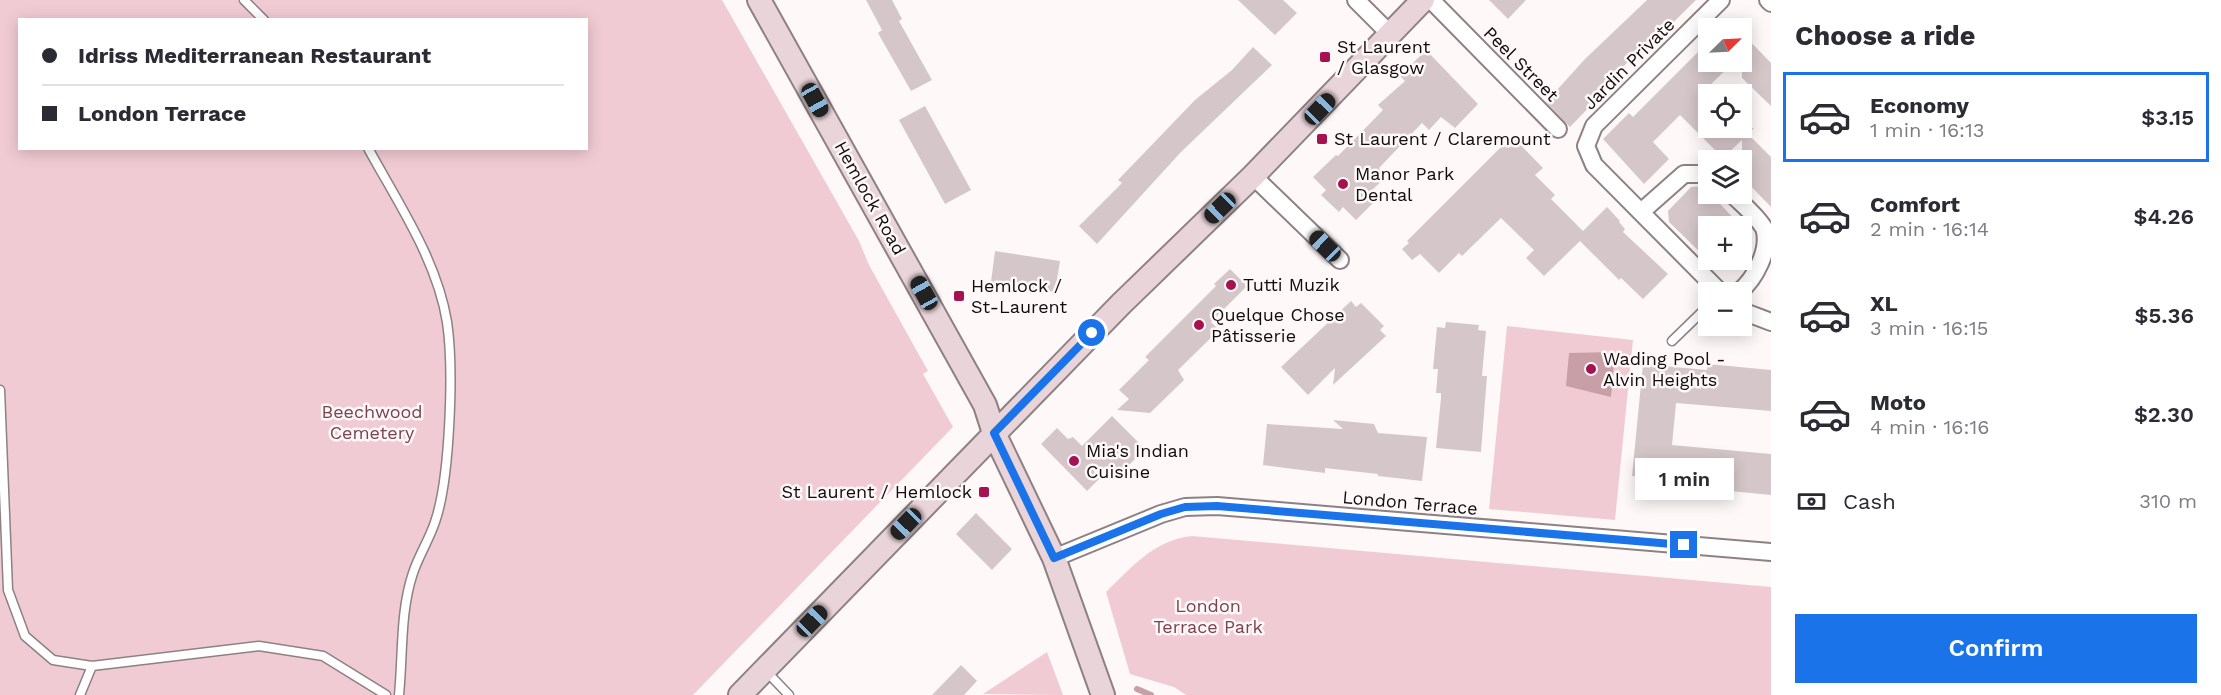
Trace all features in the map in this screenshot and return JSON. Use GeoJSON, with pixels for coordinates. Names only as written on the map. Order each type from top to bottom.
{"type":"FeatureCollection","features":[{"type":"Feature","properties":{"kind":"street","name":"Hemlock Road"},"geometry":{"type":"LineString","coordinates":[[759,0],[980,395],[994,433],[1054,558],[1103,695]]}},
{"type":"Feature","properties":{"kind":"street"},"geometry":{"type":"LineString","coordinates":[[1356,0],[1390,34]]}},
{"type":"Feature","properties":{"kind":"street"},"geometry":{"type":"LineString","coordinates":[[740,695],[994,433],[1121,304],[1253,176],[1423,0]]}},
{"type":"Feature","properties":{"kind":"street","name":"Peel Street"},"geometry":{"type":"LineString","coordinates":[[1431,0],[1558,129]]}},
{"type":"Feature","properties":{"kind":"street","name":"Jardin Private"},"geometry":{"type":"LineString","coordinates":[[1710,282],[1594,165],[1586,146],[1594,126],[1721,0]]}},
{"type":"Feature","properties":{"kind":"street"},"geometry":{"type":"LineString","coordinates":[[1768,0],[1771,3]]}},
{"type":"Feature","properties":{"kind":"street"},"geometry":{"type":"LineString","coordinates":[[1641,212],[1684,174],[1698,174]]}},
{"type":"Feature","properties":{"kind":"street"},"geometry":{"type":"LineString","coordinates":[[1253,176],[1340,260]]}},
{"type":"Feature","properties":{"kind":"street"},"geometry":{"type":"LineString","coordinates":[[1741,204],[1765,229],[1769,244],[1763,261],[1747,282]]}},
{"type":"Feature","properties":{"kind":"street"},"geometry":{"type":"LineString","coordinates":[[1752,314],[1771,322]]}},
{"type":"Feature","properties":{"kind":"street","name":"London Terrace"},"geometry":{"type":"LineString","coordinates":[[1054,558],[1161,514],[1185,507],[1217,506],[1771,552]]}},
{"type":"Feature","properties":{"kind":"lane"},"geometry":{"type":"LineString","coordinates":[[244,0],[262,18]]}},
{"type":"Feature","properties":{"kind":"lane"},"geometry":{"type":"LineString","coordinates":[[369,150],[432,269],[447,322],[450,376],[440,503],[435,524],[413,573],[404,619],[399,695]]}},
{"type":"Feature","properties":{"kind":"lane"},"geometry":{"type":"LineString","coordinates":[[1672,341],[1698,316]]}},
{"type":"Feature","properties":{"kind":"lane"},"geometry":{"type":"LineString","coordinates":[[0,390],[8,590],[25,636],[53,660],[92,666],[259,646],[323,656],[386,695]]}},
{"type":"Feature","properties":{"kind":"lane"},"geometry":{"type":"LineString","coordinates":[[80,695],[92,666]]}},
{"type":"Feature","properties":{"kind":"lane"},"geometry":{"type":"LineString","coordinates":[[765,670],[789,695]]}},
{"type":"Feature","properties":{"kind":"green space","name":"Beechwood Cemetery"},"geometry":{"type":"Polygon","coordinates":[[[0,0],[722,0],[859,241],[869,265],[928,371],[923,374],[953,427],[693,695],[0,695],[0,0]]]}},
{"type":"Feature","properties":{"kind":"green space"},"geometry":{"type":"Polygon","coordinates":[[[1507,326],[1633,340],[1615,520],[1489,509],[1507,326]]]}},
{"type":"Feature","properties":{"kind":"green space","name":"London Terrace Park"},"geometry":{"type":"Polygon","coordinates":[[[1192,536],[1771,587],[1771,695],[1186,695],[1174,687],[1130,674],[1106,592],[1135,564],[1155,549],[1166,543],[1192,536]]]}},
{"type":"Feature","properties":{"kind":"green space"},"geometry":{"type":"Polygon","coordinates":[[[1047,652],[1063,695],[983,694],[1047,652]]]}},
{"type":"Feature","properties":{"kind":"shaded area","name":"Wading Pool - Alvin Heights"},"geometry":{"type":"Polygon","coordinates":[[[1615,352],[1611,397],[1566,386],[1569,353],[1615,352]]]}},
{"type":"Feature","properties":{"kind":"building"},"geometry":{"type":"Polygon","coordinates":[[[866,0],[892,0],[902,19],[899,21],[932,80],[911,91],[878,33],[882,30],[866,0]]]}},
{"type":"Feature","properties":{"kind":"building"},"geometry":{"type":"Polygon","coordinates":[[[1238,0],[1283,0],[1297,13],[1275,35],[1238,0]]]}},
{"type":"Feature","properties":{"kind":"building"},"geometry":{"type":"Polygon","coordinates":[[[1489,0],[1526,0],[1508,19],[1489,0]]]}},
{"type":"Feature","properties":{"kind":"building"},"geometry":{"type":"Polygon","coordinates":[[[1647,0],[1696,0],[1631,64],[1629,61],[1608,82],[1594,97],[1597,99],[1570,127],[1546,102],[1585,59],[1647,0]]]}},
{"type":"Feature","properties":{"kind":"building"},"geometry":{"type":"Polygon","coordinates":[[[1752,43],[1771,63],[1771,106],[1752,88],[1752,84],[1748,84],[1742,78],[1742,72],[1752,72],[1752,43]]]}},
{"type":"Feature","properties":{"kind":"building"},"geometry":{"type":"Polygon","coordinates":[[[1253,47],[1272,65],[1181,152],[1097,244],[1079,226],[1122,183],[1118,180],[1195,100],[1232,70],[1253,47]]]}},
{"type":"Feature","properties":{"kind":"building"},"geometry":{"type":"Polygon","coordinates":[[[1426,50],[1478,104],[1455,128],[1441,117],[1429,130],[1422,123],[1379,168],[1387,176],[1372,190],[1379,197],[1356,220],[1343,207],[1339,212],[1321,195],[1326,190],[1313,177],[1336,155],[1338,156],[1383,110],[1378,105],[1405,81],[1400,76],[1426,50]]]}},
{"type":"Feature","properties":{"kind":"building"},"geometry":{"type":"Polygon","coordinates":[[[1698,52],[1698,72],[1724,72],[1711,84],[1698,84],[1698,133],[1680,115],[1653,142],[1669,159],[1644,184],[1603,139],[1629,113],[1633,117],[1698,52]]]}},
{"type":"Feature","properties":{"kind":"building"},"geometry":{"type":"Polygon","coordinates":[[[925,106],[971,190],[945,204],[899,120],[925,106]]]}},
{"type":"Feature","properties":{"kind":"building"},"geometry":{"type":"Polygon","coordinates":[[[1512,136],[1543,168],[1535,175],[1555,195],[1551,199],[1583,231],[1607,207],[1620,221],[1625,229],[1623,232],[1668,274],[1643,299],[1621,278],[1619,280],[1580,241],[1544,276],[1526,258],[1534,250],[1501,218],[1462,256],[1459,253],[1439,273],[1420,254],[1412,260],[1402,249],[1409,243],[1407,241],[1512,136]]]}},
{"type":"Feature","properties":{"kind":"building"},"geometry":{"type":"Polygon","coordinates":[[[1703,138],[1752,138],[1771,157],[1771,207],[1752,187],[1752,150],[1742,150],[1742,140],[1731,150],[1715,150],[1703,138]]]}},
{"type":"Feature","properties":{"kind":"building"},"geometry":{"type":"Polygon","coordinates":[[[1698,186],[1698,204],[1720,204],[1732,216],[1698,216],[1698,250],[1669,222],[1668,211],[1691,187],[1698,186]]]}},
{"type":"Feature","properties":{"kind":"building"},"geometry":{"type":"Polygon","coordinates":[[[995,251],[1060,261],[1055,292],[991,282],[995,251]]]}},
{"type":"Feature","properties":{"kind":"building"},"geometry":{"type":"Polygon","coordinates":[[[1230,269],[1247,286],[1211,322],[1219,330],[1178,370],[1184,380],[1150,413],[1117,410],[1129,399],[1119,390],[1149,360],[1145,357],[1230,269]]]}},
{"type":"Feature","properties":{"kind":"building"},"geometry":{"type":"Polygon","coordinates":[[[1351,301],[1356,307],[1361,303],[1384,326],[1380,330],[1386,336],[1333,385],[1335,368],[1308,395],[1281,367],[1351,301]]]}},
{"type":"Feature","properties":{"kind":"building"},"geometry":{"type":"Polygon","coordinates":[[[1446,322],[1479,325],[1478,330],[1486,331],[1482,376],[1487,376],[1481,452],[1436,448],[1441,393],[1436,393],[1438,369],[1433,369],[1437,327],[1445,328],[1446,322]]]}},
{"type":"Feature","properties":{"kind":"building"},"geometry":{"type":"Polygon","coordinates":[[[1643,364],[1707,370],[1708,364],[1771,370],[1771,411],[1676,403],[1672,445],[1771,454],[1771,495],[1699,488],[1699,482],[1632,476],[1643,364]]]}},
{"type":"Feature","properties":{"kind":"building"},"geometry":{"type":"Polygon","coordinates":[[[1112,416],[1145,449],[1121,473],[1113,465],[1087,491],[1041,444],[1057,428],[1068,439],[1073,437],[1082,446],[1112,416]]]}},
{"type":"Feature","properties":{"kind":"building"},"geometry":{"type":"Polygon","coordinates":[[[1333,420],[1374,424],[1378,433],[1427,437],[1422,481],[1325,468],[1325,473],[1263,465],[1267,424],[1343,429],[1333,420]]]}},
{"type":"Feature","properties":{"kind":"building"},"geometry":{"type":"Polygon","coordinates":[[[976,513],[1012,549],[992,570],[956,534],[976,513]]]}},
{"type":"Feature","properties":{"kind":"building"},"geometry":{"type":"Polygon","coordinates":[[[961,665],[977,681],[964,695],[932,695],[961,665]]]}},
{"type":"Feature","properties":{"kind":"waterway"},"geometry":{"type":"LineString","coordinates":[[1137,689],[1151,695]]}},
{"type":"Feature","properties":{"kind":"place","name":"St Laurent / Glasgow"},"geometry":{"type":"Point","coordinates":[1325,57]}},
{"type":"Feature","properties":{"kind":"place","name":"St Laurent / Claremount"},"geometry":{"type":"Point","coordinates":[1322,139]}},
{"type":"Feature","properties":{"kind":"place","name":"Manor Park Dental"},"geometry":{"type":"Point","coordinates":[1343,184]}},
{"type":"Feature","properties":{"kind":"place","name":"Tutti Muzik"},"geometry":{"type":"Point","coordinates":[1231,285]}},
{"type":"Feature","properties":{"kind":"place","name":"Hemlock / St-Laurent"},"geometry":{"type":"Point","coordinates":[959,296]}},
{"type":"Feature","properties":{"kind":"place","name":"Quelque Chose Pâtisserie"},"geometry":{"type":"Point","coordinates":[1199,325]}},
{"type":"Feature","properties":{"kind":"place","name":"Wading Pool - Alvin Heights"},"geometry":{"type":"Point","coordinates":[1591,369]}},
{"type":"Feature","properties":{"kind":"place","name":"Mia's Indian Cuisine"},"geometry":{"type":"Point","coordinates":[1074,461]}},
{"type":"Feature","properties":{"kind":"place","name":"St Laurent / Hemlock"},"geometry":{"type":"Point","coordinates":[984,492]}},
{"type":"Feature","properties":{"kind":"route"},"geometry":{"type":"LineString","coordinates":[[1092,333],[994,433],[1054,558],[1161,514],[1185,507],[1217,506],[1684,545]]}}]}
